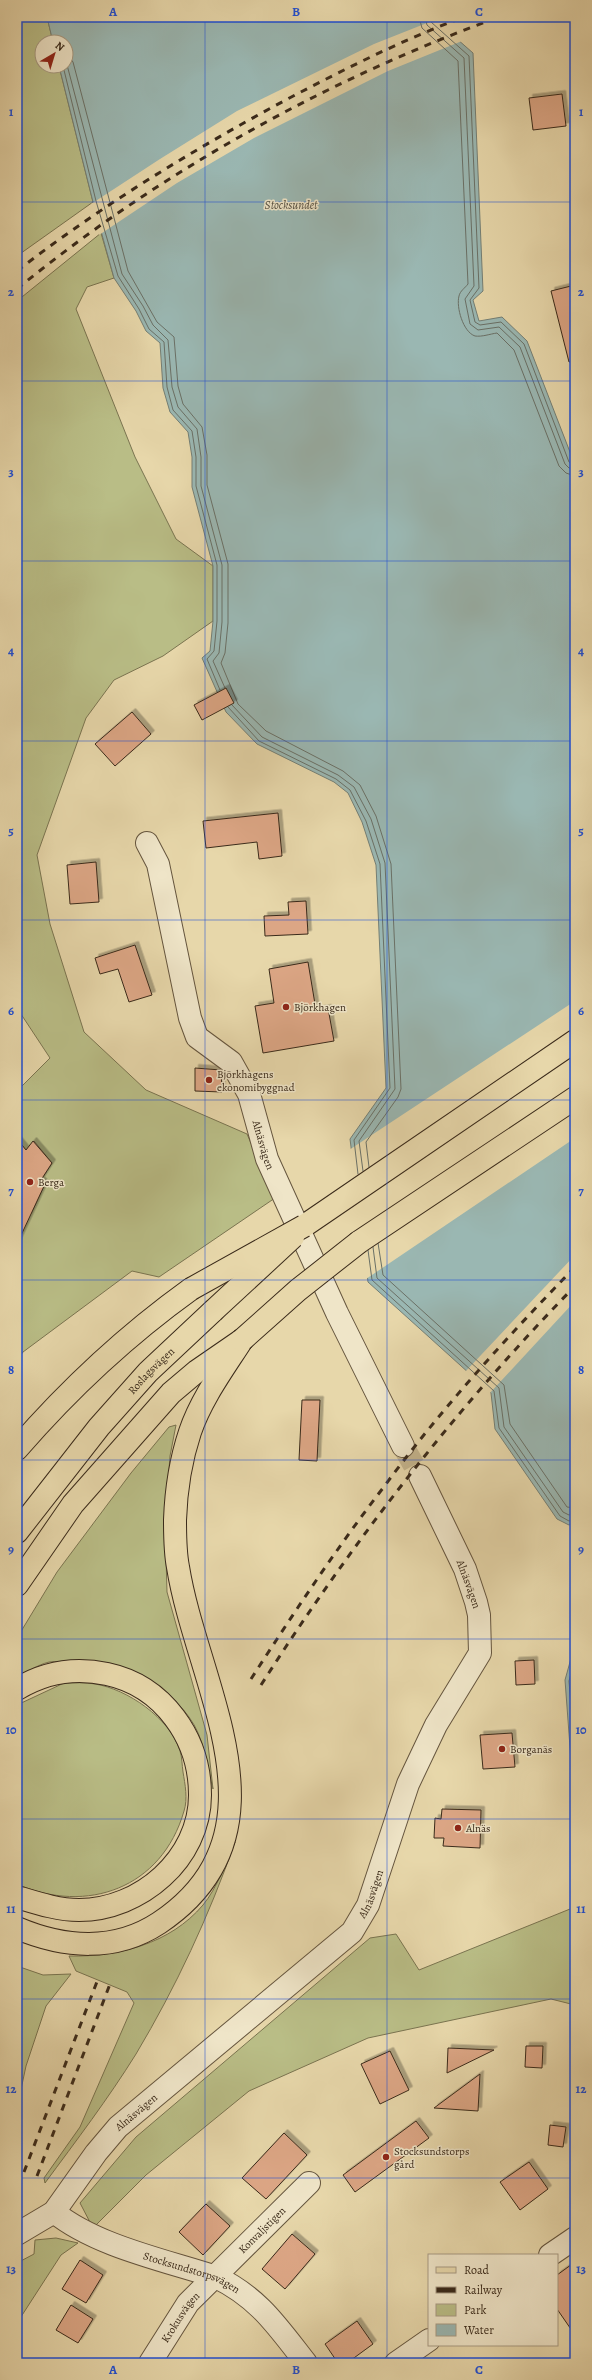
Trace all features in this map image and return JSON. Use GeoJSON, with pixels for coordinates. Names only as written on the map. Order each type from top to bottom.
{"type":"FeatureCollection","features":[{"type":"Feature","properties":{"kind":"main road"},"geometry":{"type":"LineString","coordinates":[[17,1449],[46,1415],[95,1367],[154,1316],[192,1289],[304,1226],[575,1041]]}},
{"type":"Feature","properties":{"kind":"main road"},"geometry":{"type":"LineString","coordinates":[[17,1585],[73,1504],[120,1448],[171,1393],[197,1371],[242,1340],[298,1290],[359,1242],[575,1098]]}},
{"type":"Feature","properties":{"kind":"main road","name":"Roslagsvägen"},"geometry":{"type":"LineString","coordinates":[[17,1532],[99,1427],[148,1372],[304,1226]]}},
{"type":"Feature","properties":{"kind":"main road"},"geometry":{"type":"LineString","coordinates":[[17,1928],[61,1943],[78,1945],[124,1940],[150,1929],[174,1913],[194,1893],[214,1863],[227,1830],[230,1801],[230,1774],[218,1712],[192,1626],[178,1566],[175,1520],[179,1475],[190,1431],[202,1406],[242,1340]]}},
{"type":"Feature","properties":{"kind":"main road"},"geometry":{"type":"LineString","coordinates":[[17,1689],[49,1673],[76,1670],[114,1675],[142,1687],[155,1696],[181,1724],[190,1743],[200,1795],[193,1831],[185,1848],[163,1878],[146,1890],[122,1902],[78,1910],[48,1906],[17,1897]]}},
{"type":"Feature","properties":{"kind":"street","name":"Alnäsvägen"},"geometry":{"type":"LineString","coordinates":[[147,843],[158,864],[190,1018],[197,1037],[231,1062],[250,1094],[267,1159],[337,1313],[403,1446]]}},
{"type":"Feature","properties":{"kind":"street","name":"Alnäsvägen"},"geometry":{"type":"LineString","coordinates":[[54,2212],[96,2153],[118,2127],[352,1932],[368,1906],[408,1784],[436,1725],[480,1653],[479,1615],[472,1589],[465,1569],[420,1476]]}},
{"type":"Feature","properties":{"kind":"street","name":"Konvaljstigen"},"geometry":{"type":"LineString","coordinates":[[216,2277],[309,2183]]}},
{"type":"Feature","properties":{"kind":"street"},"geometry":{"type":"LineString","coordinates":[[17,2234],[54,2212]]}},
{"type":"Feature","properties":{"kind":"street","name":"Stocksundstorpsvägen"},"geometry":{"type":"LineString","coordinates":[[54,2212],[69,2224],[98,2239],[216,2277],[233,2285],[255,2301],[306,2363]]}},
{"type":"Feature","properties":{"kind":"street"},"geometry":{"type":"LineString","coordinates":[[551,2254],[575,2238]]}},
{"type":"Feature","properties":{"kind":"street","name":"Krokusvägen"},"geometry":{"type":"LineString","coordinates":[[150,2363],[188,2302],[216,2277]]}},
{"type":"Feature","properties":{"kind":"street"},"geometry":{"type":"LineString","coordinates":[[396,2363],[428,2341]]}},
{"type":"Feature","properties":{"kind":"green space"},"geometry":{"type":"Polygon","coordinates":[[[17,17],[47,17],[51,34],[34,34],[34,74],[61,74],[93,202],[17,256],[17,17]]]}},
{"type":"Feature","properties":{"kind":"green space"},"geometry":{"type":"Polygon","coordinates":[[[101,233],[114,278],[87,287],[76,309],[135,457],[176,539],[213,566],[213,621],[163,656],[114,680],[86,718],[37,855],[50,924],[84,1032],[146,1090],[247,1134],[275,1198],[159,1277],[132,1271],[23,1352],[17,1360],[17,1227],[31,1214],[45,1184],[41,1180],[52,1163],[34,1141],[26,1150],[17,1139],[17,1091],[50,1058],[17,1008],[17,301],[101,233]]]}},
{"type":"Feature","properties":{"kind":"green space"},"geometry":{"type":"Polygon","coordinates":[[[176,1425],[170,1456],[165,1523],[167,1592],[207,1735],[213,1789],[202,1742],[194,1725],[178,1703],[151,1681],[121,1668],[88,1661],[45,1663],[32,1669],[17,1679],[17,1638],[57,1572],[131,1473],[169,1427],[176,1425]]]}},
{"type":"Feature","properties":{"kind":"green space"},"geometry":{"type":"Polygon","coordinates":[[[64,1683],[95,1684],[107,1687],[120,1692],[146,1707],[167,1727],[175,1739],[182,1758],[186,1802],[173,1838],[158,1859],[140,1876],[118,1888],[95,1895],[70,1896],[43,1893],[17,1884],[17,1705],[64,1683]]]}},
{"type":"Feature","properties":{"kind":"green space"},"geometry":{"type":"Polygon","coordinates":[[[235,1842],[225,1870],[191,1951],[151,2029],[92,2120],[45,2183],[44,2178],[80,2127],[134,2003],[127,1992],[76,1971],[69,1956],[87,1956],[124,1951],[159,1939],[175,1930],[203,1905],[213,1891],[235,1842]]]}},
{"type":"Feature","properties":{"kind":"green space"},"geometry":{"type":"Polygon","coordinates":[[[575,1907],[575,2005],[551,1999],[368,2038],[249,2091],[146,2175],[93,2228],[80,2203],[136,2137],[370,1938],[396,1934],[419,1970],[575,1907]]]}},
{"type":"Feature","properties":{"kind":"green space"},"geometry":{"type":"Polygon","coordinates":[[[17,1966],[43,1975],[71,1974],[46,2006],[26,2066],[17,2108],[17,1966]]]}},
{"type":"Feature","properties":{"kind":"green space"},"geometry":{"type":"Polygon","coordinates":[[[56,2238],[78,2243],[61,2255],[17,2323],[17,2263],[34,2254],[35,2240],[56,2238]]]}},
{"type":"Feature","properties":{"kind":"water","name":"Stocksundet"},"geometry":{"type":"Polygon","coordinates":[[[47,17],[432,17],[473,53],[483,291],[473,300],[479,321],[502,317],[527,341],[575,465],[575,1523],[569,1525],[557,1519],[495,1429],[491,1393],[368,1282],[350,1139],[386,1088],[376,865],[362,822],[348,793],[334,782],[257,744],[226,712],[202,658],[210,651],[213,621],[213,566],[192,487],[192,457],[188,432],[170,412],[163,388],[160,343],[146,331],[136,311],[114,278],[93,202],[61,74],[74,74],[74,34],[51,34],[47,17]]]}},
{"type":"Feature","properties":{"kind":"water"},"geometry":{"type":"Polygon","coordinates":[[[575,1644],[575,1774],[572,1774],[565,1680],[575,1644]]]}},
{"type":"Feature","properties":{"kind":"pier"},"geometry":{"type":"Polygon","coordinates":[[[437,19],[462,41],[388,71],[254,138],[177,183],[99,235],[91,204],[160,159],[237,111],[374,44],[437,19]]]}},
{"type":"Feature","properties":{"kind":"pier"},"geometry":{"type":"Polygon","coordinates":[[[575,1001],[575,1138],[366,1279],[349,1150],[575,1001]]]}},
{"type":"Feature","properties":{"kind":"pier"},"geometry":{"type":"Polygon","coordinates":[[[575,1255],[575,1301],[489,1394],[465,1372],[575,1255]]]}},
{"type":"Feature","properties":{"kind":"building"},"geometry":{"type":"Polygon","coordinates":[[[562,94],[566,126],[533,130],[529,98],[562,94]]]}},
{"type":"Feature","properties":{"kind":"building"},"geometry":{"type":"Polygon","coordinates":[[[575,285],[575,361],[569,362],[551,291],[575,285]]]}},
{"type":"Feature","properties":{"kind":"building"},"geometry":{"type":"Polygon","coordinates":[[[226,688],[234,703],[202,720],[194,705],[226,688]]]}},
{"type":"Feature","properties":{"kind":"building"},"geometry":{"type":"Polygon","coordinates":[[[132,712],[151,734],[115,766],[95,744],[132,712]]]}},
{"type":"Feature","properties":{"kind":"building"},"geometry":{"type":"Polygon","coordinates":[[[278,813],[282,856],[259,859],[257,842],[206,848],[203,821],[278,813]]]}},
{"type":"Feature","properties":{"kind":"building"},"geometry":{"type":"Polygon","coordinates":[[[96,862],[99,902],[70,904],[67,865],[96,862]]]}},
{"type":"Feature","properties":{"kind":"building"},"geometry":{"type":"Polygon","coordinates":[[[306,901],[308,934],[265,936],[264,916],[289,915],[288,902],[306,901]]]}},
{"type":"Feature","properties":{"kind":"building"},"geometry":{"type":"Polygon","coordinates":[[[135,945],[152,995],[129,1002],[118,969],[100,974],[95,958],[135,945]]]}},
{"type":"Feature","properties":{"kind":"building","name":"Björkhagen"},"geometry":{"type":"Polygon","coordinates":[[[308,962],[316,1010],[328,1008],[334,1041],[263,1053],[255,1006],[274,1003],[269,969],[308,962]]]}},
{"type":"Feature","properties":{"kind":"building","name":"Björkhagens ekonomibyggnad"},"geometry":{"type":"Polygon","coordinates":[[[195,1068],[221,1070],[222,1092],[195,1091],[195,1068]]]}},
{"type":"Feature","properties":{"kind":"building","name":"Berga"},"geometry":{"type":"Polygon","coordinates":[[[17,1139],[26,1150],[33,1141],[52,1163],[41,1180],[45,1184],[17,1244],[17,1139]]]}},
{"type":"Feature","properties":{"kind":"building"},"geometry":{"type":"Polygon","coordinates":[[[302,1400],[320,1400],[317,1461],[299,1460],[302,1400]]]}},
{"type":"Feature","properties":{"kind":"building"},"geometry":{"type":"Polygon","coordinates":[[[534,1660],[535,1684],[516,1685],[515,1661],[534,1660]]]}},
{"type":"Feature","properties":{"kind":"building","name":"Borganäs"},"geometry":{"type":"Polygon","coordinates":[[[512,1733],[515,1767],[483,1769],[480,1735],[512,1733]]]}},
{"type":"Feature","properties":{"kind":"building","name":"Alnäs"},"geometry":{"type":"Polygon","coordinates":[[[442,1809],[481,1810],[480,1848],[443,1846],[444,1838],[434,1838],[435,1818],[441,1819],[442,1809]]]}},
{"type":"Feature","properties":{"kind":"building"},"geometry":{"type":"Polygon","coordinates":[[[526,2046],[543,2046],[542,2068],[525,2067],[526,2046]]]}},
{"type":"Feature","properties":{"kind":"building"},"geometry":{"type":"Polygon","coordinates":[[[448,2048],[494,2050],[447,2073],[448,2048]]]}},
{"type":"Feature","properties":{"kind":"building"},"geometry":{"type":"Polygon","coordinates":[[[390,2051],[409,2090],[380,2104],[361,2064],[390,2051]]]}},
{"type":"Feature","properties":{"kind":"building"},"geometry":{"type":"Polygon","coordinates":[[[480,2074],[478,2111],[434,2108],[480,2074]]]}},
{"type":"Feature","properties":{"kind":"building","name":"Stocksundstorps gård"},"geometry":{"type":"Polygon","coordinates":[[[416,2121],[429,2138],[355,2192],[343,2175],[416,2121]]]}},
{"type":"Feature","properties":{"kind":"building"},"geometry":{"type":"Polygon","coordinates":[[[550,2125],[566,2127],[563,2147],[548,2145],[550,2125]]]}},
{"type":"Feature","properties":{"kind":"building"},"geometry":{"type":"Polygon","coordinates":[[[284,2133],[307,2155],[266,2199],[242,2178],[284,2133]]]}},
{"type":"Feature","properties":{"kind":"building"},"geometry":{"type":"Polygon","coordinates":[[[529,2162],[548,2189],[520,2210],[500,2182],[529,2162]]]}},
{"type":"Feature","properties":{"kind":"building"},"geometry":{"type":"Polygon","coordinates":[[[206,2204],[230,2226],[203,2255],[179,2232],[206,2204]]]}},
{"type":"Feature","properties":{"kind":"building"},"geometry":{"type":"Polygon","coordinates":[[[292,2234],[315,2254],[285,2289],[262,2269],[292,2234]]]}},
{"type":"Feature","properties":{"kind":"building"},"geometry":{"type":"Polygon","coordinates":[[[80,2260],[103,2275],[86,2303],[62,2289],[80,2260]]]}},
{"type":"Feature","properties":{"kind":"building"},"geometry":{"type":"Polygon","coordinates":[[[575,2262],[575,2335],[558,2310],[558,2274],[575,2262]]]}},
{"type":"Feature","properties":{"kind":"building"},"geometry":{"type":"Polygon","coordinates":[[[71,2305],[93,2319],[78,2343],[56,2330],[71,2305]]]}},
{"type":"Feature","properties":{"kind":"building"},"geometry":{"type":"Polygon","coordinates":[[[357,2321],[373,2344],[347,2363],[338,2363],[325,2344],[357,2321]]]}},
{"type":"Feature","properties":{"kind":"tunnel"},"geometry":{"type":"LineString","coordinates":[[403,1446],[420,1476]]}},
{"type":"Feature","properties":{"kind":"railway"},"geometry":{"type":"LineString","coordinates":[[17,271],[50,246],[118,199],[153,176],[224,134],[297,94],[400,43],[464,17]]}},
{"type":"Feature","properties":{"kind":"railway"},"geometry":{"type":"LineString","coordinates":[[17,289],[72,246],[128,206],[187,168],[247,133],[308,100],[371,70],[434,42],[499,17]]}},
{"type":"Feature","properties":{"kind":"railway"},"geometry":{"type":"LineString","coordinates":[[251,1679],[332,1558],[405,1459],[475,1374],[575,1267]]}},
{"type":"Feature","properties":{"kind":"railway"},"geometry":{"type":"LineString","coordinates":[[261,1685],[332,1579],[408,1477],[489,1380],[531,1332],[575,1286]]}},
{"type":"Feature","properties":{"kind":"railway"},"geometry":{"type":"LineString","coordinates":[[24,2172],[98,1979]]}},
{"type":"Feature","properties":{"kind":"railway"},"geometry":{"type":"LineString","coordinates":[[37,2176],[110,1984]]}},
{"type":"Feature","properties":{"kind":"place","name":"Björkhagen"},"geometry":{"type":"Point","coordinates":[286,1007]}},
{"type":"Feature","properties":{"kind":"place","name":"Björkhagens ekonomibyggnad"},"geometry":{"type":"Point","coordinates":[209,1080]}},
{"type":"Feature","properties":{"kind":"place","name":"Berga"},"geometry":{"type":"Point","coordinates":[30,1182]}},
{"type":"Feature","properties":{"kind":"place","name":"Borganäs"},"geometry":{"type":"Point","coordinates":[502,1749]}},
{"type":"Feature","properties":{"kind":"place","name":"Alnäs"},"geometry":{"type":"Point","coordinates":[458,1828]}},
{"type":"Feature","properties":{"kind":"place","name":"Stocksundstorps gård"},"geometry":{"type":"Point","coordinates":[386,2157]}}]}
